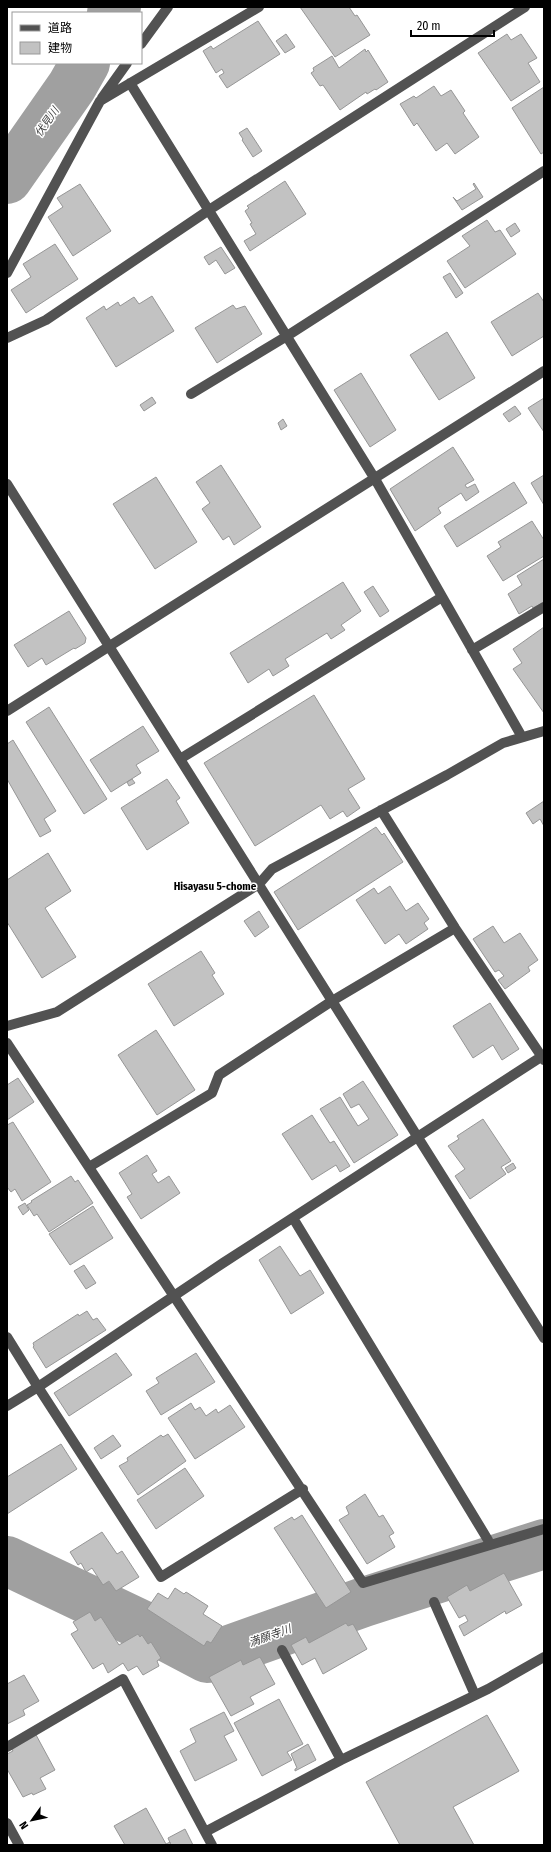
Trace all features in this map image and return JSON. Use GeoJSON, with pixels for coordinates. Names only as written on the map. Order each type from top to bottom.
{"type":"FeatureCollection","features":[{"type":"Feature","properties":{"kind":"street"},"geometry":{"type":"LineString","coordinates":[[142,43],[168,7]]}},
{"type":"Feature","properties":{"kind":"street"},"geometry":{"type":"LineString","coordinates":[[100,101],[259,7]]}},
{"type":"Feature","properties":{"kind":"street"},"geometry":{"type":"LineString","coordinates":[[7,338],[46,320],[209,210],[525,7]]}},
{"type":"Feature","properties":{"kind":"street"},"geometry":{"type":"LineString","coordinates":[[7,273],[100,101],[126,64]]}},
{"type":"Feature","properties":{"kind":"street"},"geometry":{"type":"LineString","coordinates":[[130,83],[375,478],[522,738]]}},
{"type":"Feature","properties":{"kind":"street"},"geometry":{"type":"LineString","coordinates":[[191,394],[287,336],[544,171]]}},
{"type":"Feature","properties":{"kind":"street"},"geometry":{"type":"LineString","coordinates":[[7,711],[544,371]]}},
{"type":"Feature","properties":{"kind":"street"},"geometry":{"type":"LineString","coordinates":[[7,484],[544,1338]]}},
{"type":"Feature","properties":{"kind":"street"},"geometry":{"type":"LineString","coordinates":[[180,759],[442,597]]}},
{"type":"Feature","properties":{"kind":"street"},"geometry":{"type":"LineString","coordinates":[[472,650],[544,608]]}},
{"type":"Feature","properties":{"kind":"street"},"geometry":{"type":"LineString","coordinates":[[7,1026],[57,1012],[259,884],[272,868],[447,775],[503,742],[544,731]]}},
{"type":"Feature","properties":{"kind":"street"},"geometry":{"type":"LineString","coordinates":[[7,1406],[38,1387],[174,1295],[543,1057],[455,928],[381,810]]}},
{"type":"Feature","properties":{"kind":"street"},"geometry":{"type":"LineString","coordinates":[[89,1167],[212,1093],[220,1075],[332,1001],[455,928]]}},
{"type":"Feature","properties":{"kind":"street"},"geometry":{"type":"LineString","coordinates":[[7,1044],[364,1583],[544,1529]]}},
{"type":"Feature","properties":{"kind":"street"},"geometry":{"type":"LineString","coordinates":[[293,1218],[488,1540]]}},
{"type":"Feature","properties":{"kind":"street"},"geometry":{"type":"LineString","coordinates":[[7,1337],[161,1577],[302,1489]]}},
{"type":"Feature","properties":{"kind":"street"},"geometry":{"type":"LineString","coordinates":[[434,1602],[475,1695]]}},
{"type":"Feature","properties":{"kind":"street"},"geometry":{"type":"LineString","coordinates":[[282,1650],[341,1760]]}},
{"type":"Feature","properties":{"kind":"street"},"geometry":{"type":"LineString","coordinates":[[205,1832],[341,1760],[475,1695],[544,1657]]}},
{"type":"Feature","properties":{"kind":"street"},"geometry":{"type":"LineString","coordinates":[[7,1747],[123,1679],[212,1845]]}},
{"type":"Feature","properties":{"kind":"street"},"geometry":{"type":"LineString","coordinates":[[7,1822],[19,1845]]}},
{"type":"Feature","properties":{"kind":"building"},"geometry":{"type":"Polygon","coordinates":[[[300,7],[349,7],[355,16],[357,15],[370,35],[335,57],[300,7]]]}},
{"type":"Feature","properties":{"kind":"building"},"geometry":{"type":"Polygon","coordinates":[[[258,21],[280,54],[227,88],[219,76],[224,73],[222,69],[216,73],[203,51],[211,46],[213,49],[258,21]]]}},
{"type":"Feature","properties":{"kind":"building"},"geometry":{"type":"Polygon","coordinates":[[[286,34],[295,47],[285,53],[276,41],[286,34]]]}},
{"type":"Feature","properties":{"kind":"building"},"geometry":{"type":"Polygon","coordinates":[[[507,34],[511,40],[521,34],[537,58],[528,63],[540,82],[511,101],[478,53],[507,34]]]}},
{"type":"Feature","properties":{"kind":"building"},"geometry":{"type":"Polygon","coordinates":[[[365,49],[366,52],[368,50],[388,82],[376,90],[375,89],[367,94],[366,92],[340,110],[323,85],[320,86],[311,73],[314,71],[313,68],[332,56],[339,68],[365,49]]]}},
{"type":"Feature","properties":{"kind":"building"},"geometry":{"type":"Polygon","coordinates":[[[434,86],[441,96],[451,90],[465,111],[463,113],[479,137],[455,154],[447,143],[436,151],[417,123],[414,126],[400,104],[414,96],[416,98],[434,86]]]}},
{"type":"Feature","properties":{"kind":"building"},"geometry":{"type":"Polygon","coordinates":[[[544,87],[544,152],[541,154],[512,108],[544,87]]]}},
{"type":"Feature","properties":{"kind":"building"},"geometry":{"type":"Polygon","coordinates":[[[247,128],[262,151],[253,157],[239,133],[247,128]]]}},
{"type":"Feature","properties":{"kind":"building"},"geometry":{"type":"Polygon","coordinates":[[[285,181],[306,214],[250,251],[244,241],[256,234],[245,211],[249,208],[247,206],[285,181]]]}},
{"type":"Feature","properties":{"kind":"building"},"geometry":{"type":"Polygon","coordinates":[[[474,183],[483,197],[462,210],[453,197],[457,201],[476,189],[473,184],[474,183]]]}},
{"type":"Feature","properties":{"kind":"building"},"geometry":{"type":"Polygon","coordinates":[[[80,184],[111,231],[73,256],[48,217],[63,207],[57,198],[80,184]]]}},
{"type":"Feature","properties":{"kind":"building"},"geometry":{"type":"Polygon","coordinates":[[[487,220],[495,232],[500,230],[516,254],[465,288],[447,261],[470,246],[462,236],[487,220]]]}},
{"type":"Feature","properties":{"kind":"building"},"geometry":{"type":"Polygon","coordinates":[[[515,223],[520,231],[511,237],[506,229],[515,223]]]}},
{"type":"Feature","properties":{"kind":"building"},"geometry":{"type":"Polygon","coordinates":[[[55,244],[78,279],[26,313],[11,290],[31,277],[23,264],[55,244]]]}},
{"type":"Feature","properties":{"kind":"building"},"geometry":{"type":"Polygon","coordinates":[[[221,247],[235,268],[225,274],[216,260],[209,265],[204,257],[221,247]]]}},
{"type":"Feature","properties":{"kind":"building"},"geometry":{"type":"Polygon","coordinates":[[[450,273],[463,293],[456,298],[443,277],[450,273]]]}},
{"type":"Feature","properties":{"kind":"building"},"geometry":{"type":"Polygon","coordinates":[[[538,293],[544,302],[544,336],[512,356],[491,322],[538,293]]]}},
{"type":"Feature","properties":{"kind":"building"},"geometry":{"type":"Polygon","coordinates":[[[152,296],[174,331],[116,367],[86,318],[104,306],[106,310],[118,302],[120,306],[134,297],[139,304],[152,296]]]}},
{"type":"Feature","properties":{"kind":"building"},"geometry":{"type":"Polygon","coordinates":[[[233,305],[236,309],[245,306],[262,334],[217,363],[195,328],[233,305]]]}},
{"type":"Feature","properties":{"kind":"building"},"geometry":{"type":"Polygon","coordinates":[[[447,332],[475,378],[439,400],[410,355],[447,332]]]}},
{"type":"Feature","properties":{"kind":"building"},"geometry":{"type":"Polygon","coordinates":[[[361,373],[396,430],[370,447],[334,390],[361,373]]]}},
{"type":"Feature","properties":{"kind":"building"},"geometry":{"type":"Polygon","coordinates":[[[152,397],[156,403],[144,411],[140,405],[152,397]]]}},
{"type":"Feature","properties":{"kind":"building"},"geometry":{"type":"Polygon","coordinates":[[[544,398],[544,432],[528,408],[544,398]]]}},
{"type":"Feature","properties":{"kind":"building"},"geometry":{"type":"Polygon","coordinates":[[[515,406],[521,414],[509,422],[503,414],[515,406]]]}},
{"type":"Feature","properties":{"kind":"building"},"geometry":{"type":"Polygon","coordinates":[[[283,419],[287,426],[281,430],[278,423],[283,419]]]}},
{"type":"Feature","properties":{"kind":"building"},"geometry":{"type":"Polygon","coordinates":[[[453,447],[474,480],[465,485],[467,488],[475,484],[479,492],[466,501],[461,493],[438,508],[441,513],[415,531],[390,489],[453,447]]]}},
{"type":"Feature","properties":{"kind":"building"},"geometry":{"type":"Polygon","coordinates":[[[221,465],[261,527],[234,545],[229,536],[223,540],[202,509],[210,503],[196,482],[221,465]]]}},
{"type":"Feature","properties":{"kind":"building"},"geometry":{"type":"Polygon","coordinates":[[[544,475],[544,505],[531,483],[544,475]]]}},
{"type":"Feature","properties":{"kind":"building"},"geometry":{"type":"Polygon","coordinates":[[[156,477],[197,542],[155,569],[113,504],[156,477]]]}},
{"type":"Feature","properties":{"kind":"building"},"geometry":{"type":"Polygon","coordinates":[[[514,482],[527,503],[457,547],[444,526],[514,482]]]}},
{"type":"Feature","properties":{"kind":"building"},"geometry":{"type":"Polygon","coordinates":[[[532,521],[544,540],[544,556],[503,581],[487,556],[501,547],[498,542],[532,521]]]}},
{"type":"Feature","properties":{"kind":"building"},"geometry":{"type":"Polygon","coordinates":[[[544,559],[544,602],[533,608],[532,606],[519,614],[508,594],[522,585],[517,576],[544,559]]]}},
{"type":"Feature","properties":{"kind":"building"},"geometry":{"type":"Polygon","coordinates":[[[343,582],[361,611],[341,625],[345,630],[331,639],[327,633],[285,659],[289,666],[273,676],[269,669],[248,683],[230,653],[343,582]]]}},
{"type":"Feature","properties":{"kind":"building"},"geometry":{"type":"Polygon","coordinates":[[[373,586],[389,611],[380,617],[364,592],[373,586]]]}},
{"type":"Feature","properties":{"kind":"building"},"geometry":{"type":"Polygon","coordinates":[[[69,611],[86,638],[85,643],[46,665],[42,658],[28,667],[14,645],[69,611]]]}},
{"type":"Feature","properties":{"kind":"building"},"geometry":{"type":"Polygon","coordinates":[[[544,627],[544,713],[513,669],[522,663],[513,649],[544,627]]]}},
{"type":"Feature","properties":{"kind":"building"},"geometry":{"type":"Polygon","coordinates":[[[314,695],[365,779],[348,789],[360,808],[347,817],[343,811],[330,819],[321,805],[255,846],[204,763],[314,695]]]}},
{"type":"Feature","properties":{"kind":"building"},"geometry":{"type":"Polygon","coordinates":[[[49,707],[107,799],[84,814],[26,722],[49,707]]]}},
{"type":"Feature","properties":{"kind":"building"},"geometry":{"type":"Polygon","coordinates":[[[143,726],[159,751],[136,765],[141,773],[111,792],[90,760],[143,726]]]}},
{"type":"Feature","properties":{"kind":"building"},"geometry":{"type":"Polygon","coordinates":[[[13,740],[56,811],[44,819],[51,831],[40,837],[7,779],[7,744],[13,740]]]}},
{"type":"Feature","properties":{"kind":"building"},"geometry":{"type":"Polygon","coordinates":[[[132,779],[135,783],[129,786],[127,782],[132,779]]]}},
{"type":"Feature","properties":{"kind":"building"},"geometry":{"type":"Polygon","coordinates":[[[167,779],[180,798],[176,801],[189,823],[147,850],[121,808],[167,779]]]}},
{"type":"Feature","properties":{"kind":"building"},"geometry":{"type":"Polygon","coordinates":[[[544,801],[544,826],[540,819],[533,824],[526,813],[544,801]]]}},
{"type":"Feature","properties":{"kind":"building"},"geometry":{"type":"Polygon","coordinates":[[[376,827],[382,835],[384,833],[403,862],[298,930],[274,892],[376,827]]]}},
{"type":"Feature","properties":{"kind":"building"},"geometry":{"type":"Polygon","coordinates":[[[48,853],[71,891],[45,908],[76,957],[42,978],[7,922],[7,880],[48,853]]]}},
{"type":"Feature","properties":{"kind":"building"},"geometry":{"type":"Polygon","coordinates":[[[390,886],[406,911],[418,903],[429,919],[424,923],[428,929],[406,944],[399,934],[385,944],[356,900],[374,888],[378,894],[390,886]]]}},
{"type":"Feature","properties":{"kind":"building"},"geometry":{"type":"Polygon","coordinates":[[[259,911],[269,927],[255,937],[244,921],[259,911]]]}},
{"type":"Feature","properties":{"kind":"building"},"geometry":{"type":"Polygon","coordinates":[[[493,926],[504,943],[520,933],[538,960],[528,967],[530,971],[505,989],[498,980],[504,976],[499,970],[495,972],[473,939],[493,926]]]}},
{"type":"Feature","properties":{"kind":"building"},"geometry":{"type":"Polygon","coordinates":[[[201,951],[215,973],[212,975],[224,994],[174,1026],[148,984],[201,951]]]}},
{"type":"Feature","properties":{"kind":"building"},"geometry":{"type":"Polygon","coordinates":[[[490,1003],[519,1049],[502,1060],[493,1045],[473,1058],[453,1026],[490,1003]]]}},
{"type":"Feature","properties":{"kind":"building"},"geometry":{"type":"Polygon","coordinates":[[[156,1030],[195,1090],[157,1115],[118,1055],[156,1030]]]}},
{"type":"Feature","properties":{"kind":"building"},"geometry":{"type":"Polygon","coordinates":[[[18,1078],[34,1102],[7,1120],[7,1085],[18,1078]]]}},
{"type":"Feature","properties":{"kind":"building"},"geometry":{"type":"Polygon","coordinates":[[[363,1081],[398,1135],[354,1163],[320,1109],[340,1097],[358,1126],[369,1119],[359,1104],[351,1108],[343,1094],[363,1081]]]}},
{"type":"Feature","properties":{"kind":"building"},"geometry":{"type":"Polygon","coordinates":[[[312,1115],[330,1143],[334,1141],[350,1166],[340,1172],[336,1165],[312,1180],[282,1134],[312,1115]]]}},
{"type":"Feature","properties":{"kind":"building"},"geometry":{"type":"Polygon","coordinates":[[[483,1119],[511,1161],[501,1167],[506,1174],[470,1199],[455,1176],[465,1169],[448,1146],[459,1139],[457,1136],[483,1119]]]}},
{"type":"Feature","properties":{"kind":"building"},"geometry":{"type":"Polygon","coordinates":[[[13,1122],[51,1182],[22,1201],[15,1189],[11,1192],[7,1187],[7,1125],[13,1122]]]}},
{"type":"Feature","properties":{"kind":"building"},"geometry":{"type":"Polygon","coordinates":[[[147,1155],[157,1171],[152,1174],[158,1183],[169,1176],[180,1193],[141,1219],[127,1197],[132,1194],[119,1173],[147,1155]]]}},
{"type":"Feature","properties":{"kind":"building"},"geometry":{"type":"Polygon","coordinates":[[[513,1163],[516,1168],[508,1173],[505,1168],[513,1163]]]}},
{"type":"Feature","properties":{"kind":"building"},"geometry":{"type":"Polygon","coordinates":[[[71,1176],[75,1182],[78,1180],[93,1203],[49,1232],[37,1214],[34,1216],[27,1205],[71,1176]]]}},
{"type":"Feature","properties":{"kind":"building"},"geometry":{"type":"Polygon","coordinates":[[[25,1203],[29,1210],[23,1215],[18,1207],[25,1203]]]}},
{"type":"Feature","properties":{"kind":"building"},"geometry":{"type":"Polygon","coordinates":[[[93,1206],[113,1238],[70,1265],[49,1234],[93,1206]]]}},
{"type":"Feature","properties":{"kind":"building"},"geometry":{"type":"Polygon","coordinates":[[[280,1246],[300,1276],[310,1270],[324,1293],[291,1314],[259,1260],[280,1246]]]}},
{"type":"Feature","properties":{"kind":"building"},"geometry":{"type":"Polygon","coordinates":[[[84,1265],[96,1283],[86,1289],[74,1271],[84,1265]]]}},
{"type":"Feature","properties":{"kind":"building"},"geometry":{"type":"Polygon","coordinates":[[[87,1311],[93,1320],[97,1318],[106,1330],[46,1368],[33,1347],[33,1343],[78,1314],[79,1316],[87,1311]]]}},
{"type":"Feature","properties":{"kind":"building"},"geometry":{"type":"Polygon","coordinates":[[[116,1353],[132,1375],[69,1416],[54,1393],[116,1353]]]}},
{"type":"Feature","properties":{"kind":"building"},"geometry":{"type":"Polygon","coordinates":[[[196,1353],[215,1382],[161,1415],[146,1391],[159,1383],[156,1378],[196,1353]]]}},
{"type":"Feature","properties":{"kind":"building"},"geometry":{"type":"Polygon","coordinates":[[[191,1403],[195,1410],[200,1407],[206,1416],[216,1409],[218,1413],[230,1405],[245,1427],[195,1459],[168,1418],[191,1403]]]}},
{"type":"Feature","properties":{"kind":"building"},"geometry":{"type":"Polygon","coordinates":[[[168,1434],[186,1461],[138,1495],[119,1466],[128,1461],[127,1458],[161,1435],[163,1437],[168,1434]]]}},
{"type":"Feature","properties":{"kind":"building"},"geometry":{"type":"Polygon","coordinates":[[[113,1435],[121,1446],[101,1459],[94,1448],[113,1435]]]}},
{"type":"Feature","properties":{"kind":"building"},"geometry":{"type":"Polygon","coordinates":[[[61,1444],[77,1469],[7,1514],[7,1477],[61,1444]]]}},
{"type":"Feature","properties":{"kind":"building"},"geometry":{"type":"Polygon","coordinates":[[[185,1468],[204,1496],[156,1529],[137,1500],[185,1468]]]}},
{"type":"Feature","properties":{"kind":"building"},"geometry":{"type":"Polygon","coordinates":[[[365,1494],[379,1517],[383,1515],[394,1533],[389,1536],[395,1547],[367,1564],[339,1520],[349,1514],[346,1507],[365,1494]]]}},
{"type":"Feature","properties":{"kind":"building"},"geometry":{"type":"Polygon","coordinates":[[[302,1515],[351,1592],[326,1608],[274,1528],[292,1517],[294,1520],[302,1515]]]}},
{"type":"Feature","properties":{"kind":"building"},"geometry":{"type":"Polygon","coordinates":[[[102,1532],[117,1554],[122,1551],[139,1577],[116,1591],[109,1581],[103,1585],[92,1568],[86,1572],[81,1563],[78,1565],[70,1552],[102,1532]]]}},
{"type":"Feature","properties":{"kind":"building"},"geometry":{"type":"Polygon","coordinates":[[[504,1573],[522,1605],[506,1614],[505,1611],[464,1636],[459,1626],[468,1621],[465,1615],[459,1618],[447,1597],[467,1585],[470,1591],[504,1573]]]}},
{"type":"Feature","properties":{"kind":"building"},"geometry":{"type":"Polygon","coordinates":[[[175,1588],[184,1594],[186,1592],[208,1606],[203,1614],[222,1626],[211,1643],[207,1641],[204,1646],[147,1609],[158,1593],[168,1599],[175,1588]]]}},
{"type":"Feature","properties":{"kind":"building"},"geometry":{"type":"Polygon","coordinates":[[[90,1612],[95,1621],[101,1617],[119,1645],[138,1634],[140,1637],[142,1635],[148,1644],[151,1642],[161,1658],[157,1661],[159,1666],[143,1675],[137,1666],[128,1671],[123,1663],[108,1673],[103,1663],[93,1669],[71,1634],[78,1630],[73,1622],[90,1612]]]}},
{"type":"Feature","properties":{"kind":"building"},"geometry":{"type":"Polygon","coordinates":[[[346,1623],[348,1626],[353,1624],[367,1649],[323,1674],[315,1658],[302,1665],[291,1645],[306,1637],[309,1643],[346,1623]]]}},
{"type":"Feature","properties":{"kind":"building"},"geometry":{"type":"Polygon","coordinates":[[[260,1657],[275,1684],[250,1697],[254,1704],[231,1716],[209,1677],[241,1660],[243,1665],[260,1657]]]}},
{"type":"Feature","properties":{"kind":"building"},"geometry":{"type":"Polygon","coordinates":[[[24,1675],[39,1701],[23,1710],[25,1715],[7,1724],[7,1684],[24,1675]]]}},
{"type":"Feature","properties":{"kind":"building"},"geometry":{"type":"Polygon","coordinates":[[[279,1699],[303,1744],[287,1752],[292,1760],[262,1776],[234,1723],[279,1699]]]}},
{"type":"Feature","properties":{"kind":"building"},"geometry":{"type":"Polygon","coordinates":[[[224,1712],[234,1731],[224,1736],[237,1760],[195,1781],[180,1751],[196,1742],[190,1729],[224,1712]]]}},
{"type":"Feature","properties":{"kind":"building"},"geometry":{"type":"Polygon","coordinates":[[[487,1715],[519,1771],[453,1807],[474,1845],[400,1845],[366,1782],[487,1715]]]}},
{"type":"Feature","properties":{"kind":"building"},"geometry":{"type":"Polygon","coordinates":[[[35,1733],[55,1770],[40,1778],[46,1789],[33,1795],[32,1793],[23,1797],[7,1769],[7,1754],[13,1751],[11,1747],[35,1733]]]}},
{"type":"Feature","properties":{"kind":"building"},"geometry":{"type":"Polygon","coordinates":[[[308,1744],[316,1760],[295,1771],[297,1768],[291,1754],[308,1744]]]}},
{"type":"Feature","properties":{"kind":"building"},"geometry":{"type":"Polygon","coordinates":[[[146,1808],[166,1844],[170,1842],[171,1845],[125,1845],[114,1826],[146,1808]]]}},
{"type":"Feature","properties":{"kind":"building"},"geometry":{"type":"Polygon","coordinates":[[[185,1829],[193,1845],[171,1845],[168,1838],[185,1829]]]}},
{"type":"Feature","properties":{"kind":"waterway","name":"伏見川"},"geometry":{"type":"LineString","coordinates":[[113,12],[116,7]]}},
{"type":"Feature","properties":{"kind":"waterway","name":"伏見川"},"geometry":{"type":"LineString","coordinates":[[7,179],[72,86],[84,64]]}},
{"type":"Feature","properties":{"kind":"waterway","name":"満願寺川"},"geometry":{"type":"LineString","coordinates":[[7,1561],[169,1638],[207,1658],[364,1602],[544,1544]]}},
{"type":"Feature","properties":{"kind":"district","name":"Hisayasu 5-chome"},"geometry":{"type":"Point","coordinates":[215,886]}}]}
